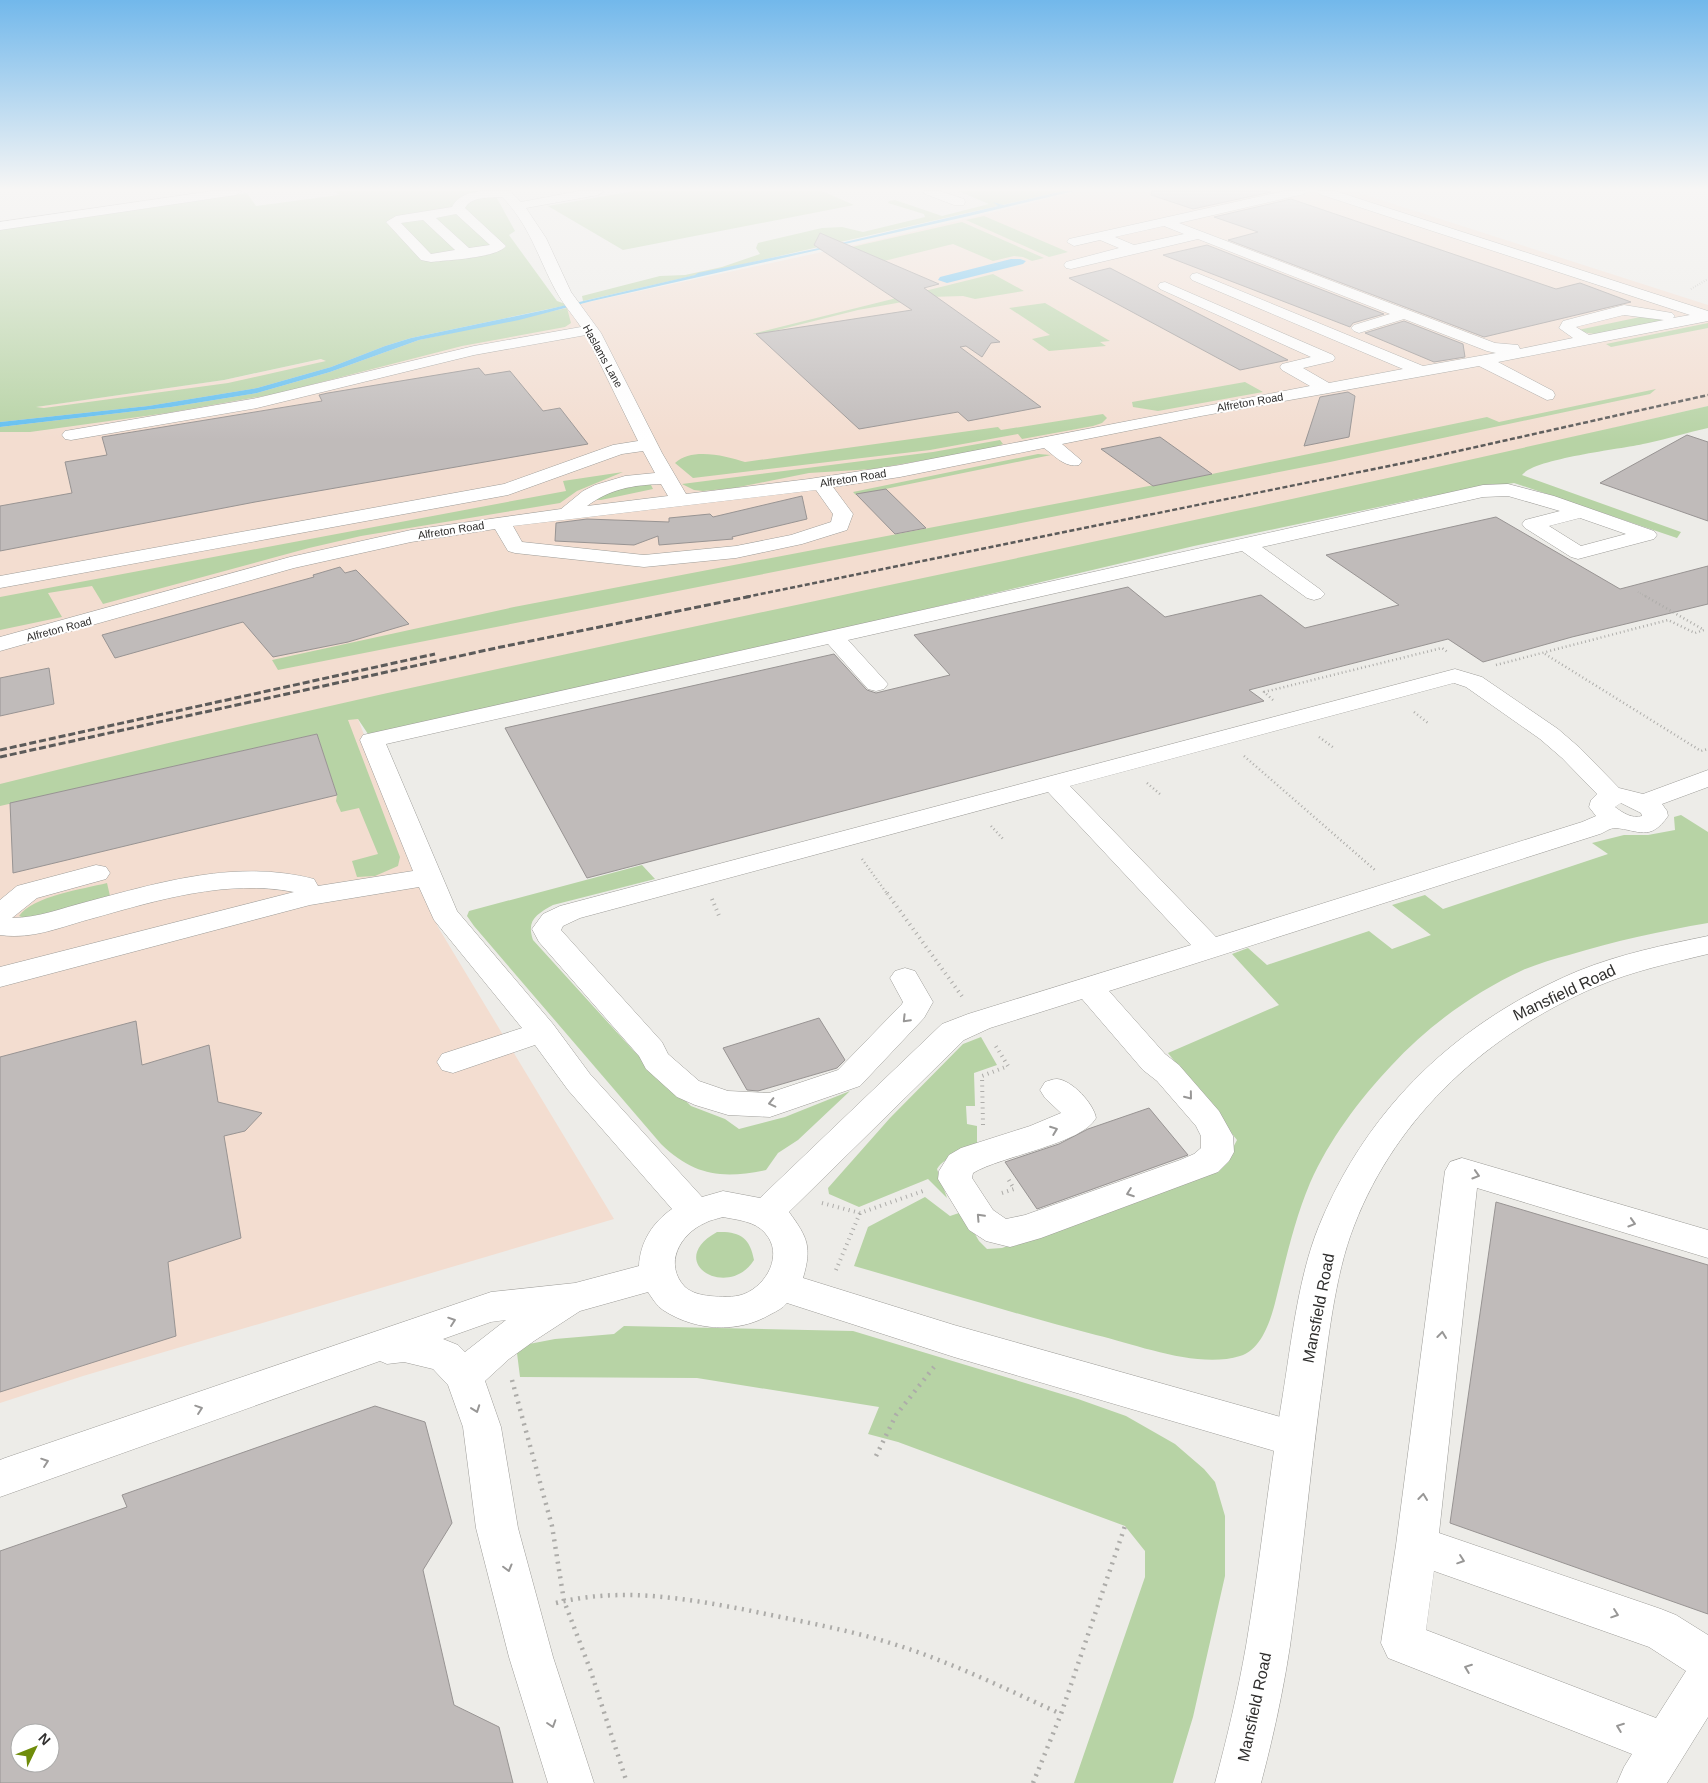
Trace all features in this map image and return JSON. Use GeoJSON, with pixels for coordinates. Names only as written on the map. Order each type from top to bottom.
{"type":"FeatureCollection","features":[{"type":"Feature","properties":{"kind":"street","name":"Haslams Lane"},"geometry":{"type":"LineString","coordinates":[[556,274],[564,292],[590,330],[657,449],[668,478],[680,500]]}},
{"type":"Feature","properties":{"kind":"street"},"geometry":{"type":"LineString","coordinates":[[1300,274],[1493,348],[1544,349]]}},
{"type":"Feature","properties":{"kind":"street"},"geometry":{"type":"LineString","coordinates":[[1579,274],[1708,316]]}},
{"type":"Feature","properties":{"kind":"street"},"geometry":{"type":"LineString","coordinates":[[1280,282],[1305,276]]}},
{"type":"Feature","properties":{"kind":"street"},"geometry":{"type":"LineString","coordinates":[[1198,277],[1422,371]]}},
{"type":"Feature","properties":{"kind":"street"},"geometry":{"type":"LineString","coordinates":[[1166,286],[1327,358],[1288,367],[1326,388]]}},
{"type":"Feature","properties":{"kind":"street"},"geometry":{"type":"LineString","coordinates":[[1588,341],[1567,328],[1568,324],[1624,310],[1647,312],[1688,321]]}},
{"type":"Feature","properties":{"kind":"street"},"geometry":{"type":"LineString","coordinates":[[1359,328],[1406,314]]}},
{"type":"Feature","properties":{"kind":"street","name":"Alfreton Road"},"geometry":{"type":"LineString","coordinates":[[0,644],[342,550],[411,536],[500,522],[821,483],[900,471],[1326,388],[1588,341],[1708,316]]}},
{"type":"Feature","properties":{"kind":"street"},"geometry":{"type":"LineString","coordinates":[[71,435],[282,397],[479,350],[554,334],[590,330]]}},
{"type":"Feature","properties":{"kind":"street"},"geometry":{"type":"LineString","coordinates":[[1481,360],[1546,395]]}},
{"type":"Feature","properties":{"kind":"street"},"geometry":{"type":"LineString","coordinates":[[1048,442],[1073,461]]}},
{"type":"Feature","properties":{"kind":"street"},"geometry":{"type":"LineString","coordinates":[[0,582],[508,489],[619,449],[657,449]]}},
{"type":"Feature","properties":{"kind":"street"},"geometry":{"type":"LineString","coordinates":[[567,514],[578,502],[597,489],[614,483],[668,478]]}},
{"type":"Feature","properties":{"kind":"street"},"geometry":{"type":"LineString","coordinates":[[500,522],[515,547],[644,561],[709,556],[795,540],[840,526],[843,514],[821,483]]}},
{"type":"Feature","properties":{"kind":"street"},"geometry":{"type":"LineString","coordinates":[[694,1211],[579,1082],[542,1032],[444,914],[372,740],[1483,491],[1508,490],[1581,512]]}},
{"type":"Feature","properties":{"kind":"street"},"geometry":{"type":"LineString","coordinates":[[1245,544],[1314,594]]}},
{"type":"Feature","properties":{"kind":"street"},"geometry":{"type":"LineString","coordinates":[[833,636],[876,684]]}},
{"type":"Feature","properties":{"kind":"street"},"geometry":{"type":"LineString","coordinates":[[905,978],[918,1002],[913,1011],[849,1078],[770,1105],[728,1103],[706,1097],[688,1089],[657,1062],[651,1050],[549,936],[546,929],[559,916],[570,912],[1448,678],[1462,677],[1484,688],[1549,734],[1571,753],[1613,807]]}},
{"type":"Feature","properties":{"kind":"street"},"geometry":{"type":"LineString","coordinates":[[777,1202],[780,1224],[788,1238],[792,1254],[790,1271],[780,1286],[765,1300],[746,1309],[716,1313],[702,1311],[682,1304],[667,1291],[658,1275],[656,1256],[662,1238],[676,1222],[694,1211],[724,1204],[777,1202],[939,1043],[953,1032],[980,1021],[1211,950],[1591,828],[1613,807],[1628,797],[1644,802],[1708,778]]}},
{"type":"Feature","properties":{"kind":"street"},"geometry":{"type":"LineString","coordinates":[[1054,784],[1211,950]]}},
{"type":"Feature","properties":{"kind":"street"},"geometry":{"type":"LineString","coordinates":[[0,914],[27,892],[96,873]]}},
{"type":"Feature","properties":{"kind":"street"},"geometry":{"type":"LineString","coordinates":[[0,926],[37,925],[190,886],[254,878],[284,879],[304,885],[310,896]]}},
{"type":"Feature","properties":{"kind":"street"},"geometry":{"type":"LineString","coordinates":[[0,977],[310,896],[428,878]]}},
{"type":"Feature","properties":{"kind":"street","name":"Mansfield Road"},"geometry":{"type":"LineString","coordinates":[[1238,1783],[1264,1670],[1295,1439],[1322,1273],[1337,1226],[1357,1180],[1396,1119],[1442,1070],[1511,1017],[1565,988],[1610,969],[1671,952],[1708,945]]}},
{"type":"Feature","properties":{"kind":"street"},"geometry":{"type":"LineString","coordinates":[[1056,1090],[1079,1111],[1080,1118],[1042,1135],[973,1157],[961,1164],[956,1171],[955,1179],[969,1204],[981,1220],[998,1231],[1010,1233],[1029,1228],[1126,1194],[1192,1170],[1206,1163],[1217,1152],[1217,1136],[1208,1119],[1168,1072],[1154,1062],[1089,988]]}},
{"type":"Feature","properties":{"kind":"street"},"geometry":{"type":"LineString","coordinates":[[454,1062],[542,1032]]}},
{"type":"Feature","properties":{"kind":"street"},"geometry":{"type":"LineString","coordinates":[[1665,1744],[1403,1643],[1417,1545],[1462,1171],[1708,1244]]}},
{"type":"Feature","properties":{"kind":"street"},"geometry":{"type":"LineString","coordinates":[[0,1479],[491,1307],[574,1298],[658,1275]]}},
{"type":"Feature","properties":{"kind":"street"},"geometry":{"type":"LineString","coordinates":[[780,1286],[954,1341],[1295,1439]]}},
{"type":"Feature","properties":{"kind":"street"},"geometry":{"type":"LineString","coordinates":[[464,1376],[521,1330],[574,1298]]}},
{"type":"Feature","properties":{"kind":"street"},"geometry":{"type":"LineString","coordinates":[[373,1349],[404,1346],[445,1356],[464,1376],[482,1427],[497,1528],[531,1657],[571,1783]]}},
{"type":"Feature","properties":{"kind":"street"},"geometry":{"type":"LineString","coordinates":[[1417,1545],[1661,1630],[1708,1660]]}},
{"type":"Feature","properties":{"kind":"street"},"geometry":{"type":"LineString","coordinates":[[1640,1783],[1708,1677]]}},
{"type":"Feature","properties":{"kind":"path"},"geometry":{"type":"LineString","coordinates":[[1689,293],[1691,288],[1708,278]]}},
{"type":"Feature","properties":{"kind":"path"},"geometry":{"type":"LineString","coordinates":[[1545,653],[1701,752],[1708,750]]}},
{"type":"Feature","properties":{"kind":"path"},"geometry":{"type":"LineString","coordinates":[[1224,738],[1397,889]]}},
{"type":"Feature","properties":{"kind":"path"},"geometry":{"type":"LineString","coordinates":[[846,839],[902,912],[980,1021]]}},
{"type":"Feature","properties":{"kind":"path"},"geometry":{"type":"LineString","coordinates":[[777,1202],[825,1204],[860,1213],[925,1189],[931,1194]]}},
{"type":"Feature","properties":{"kind":"path"},"geometry":{"type":"LineString","coordinates":[[825,1301],[860,1213]]}},
{"type":"Feature","properties":{"kind":"path"},"geometry":{"type":"LineString","coordinates":[[876,1456],[896,1415],[954,1341]]}},
{"type":"Feature","properties":{"kind":"path"},"geometry":{"type":"LineString","coordinates":[[503,1343],[523,1425],[552,1526],[564,1600],[590,1669],[627,1783]]}},
{"type":"Feature","properties":{"kind":"path"},"geometry":{"type":"LineString","coordinates":[[1033,1783],[1061,1714],[1125,1526]]}},
{"type":"Feature","properties":{"kind":"path"},"geometry":{"type":"LineString","coordinates":[[520,1614],[564,1600],[616,1594],[690,1600],[738,1608],[863,1635],[915,1652],[976,1675],[1061,1714]]}},
{"type":"Feature","properties":{"kind":"shaded area"},"geometry":{"type":"Polygon","coordinates":[[[718,274],[1612,274],[1708,305],[1708,406],[358,719],[438,927],[614,1219],[83,1376],[0,1403],[0,412],[224,380],[718,274]]]}},
{"type":"Feature","properties":{"kind":"green space"},"geometry":{"type":"Polygon","coordinates":[[[0,274],[538,274],[557,301],[568,305],[411,338],[331,367],[257,388],[148,406],[0,422],[0,274]],[[321,359],[224,380],[36,407],[44,408],[228,383],[326,361],[321,359]]]}},
{"type":"Feature","properties":{"kind":"green space"},"geometry":{"type":"Polygon","coordinates":[[[700,274],[583,301],[582,296],[660,276],[700,274]]]}},
{"type":"Feature","properties":{"kind":"green space"},"geometry":{"type":"Polygon","coordinates":[[[992,274],[1024,291],[975,299],[963,296],[930,297],[858,310],[766,333],[752,334],[992,274]]]}},
{"type":"Feature","properties":{"kind":"green space"},"geometry":{"type":"Polygon","coordinates":[[[1045,303],[1110,341],[1100,342],[1106,346],[1049,351],[1032,339],[1050,335],[1009,308],[1045,303]]]}},
{"type":"Feature","properties":{"kind":"green space"},"geometry":{"type":"Polygon","coordinates":[[[567,308],[571,323],[565,327],[462,346],[275,394],[167,413],[30,432],[0,432],[0,427],[171,407],[257,393],[330,372],[419,340],[567,308]]]}},
{"type":"Feature","properties":{"kind":"green space"},"geometry":{"type":"Polygon","coordinates":[[[1645,316],[1665,319],[1667,322],[1610,333],[1587,333],[1578,330],[1645,316]]]}},
{"type":"Feature","properties":{"kind":"green space"},"geometry":{"type":"Polygon","coordinates":[[[1708,323],[1708,328],[1611,347],[1606,344],[1708,323]]]}},
{"type":"Feature","properties":{"kind":"green space"},"geometry":{"type":"Polygon","coordinates":[[[1245,382],[1263,392],[1158,411],[1133,407],[1132,402],[1245,382]]]}},
{"type":"Feature","properties":{"kind":"green space"},"geometry":{"type":"Polygon","coordinates":[[[1656,389],[1650,394],[1330,462],[278,670],[272,660],[514,607],[1212,474],[1487,417],[1499,422],[1656,389]]]}},
{"type":"Feature","properties":{"kind":"green space"},"geometry":{"type":"Polygon","coordinates":[[[1708,406],[1708,428],[1648,443],[1561,459],[1530,469],[1522,475],[1681,532],[1677,538],[1514,483],[1426,497],[1194,546],[372,740],[358,719],[348,720],[400,857],[398,866],[375,876],[357,877],[352,861],[378,854],[359,808],[341,812],[336,801],[337,795],[317,734],[0,806],[0,784],[216,732],[324,707],[1287,500],[1708,406]]]}},
{"type":"Feature","properties":{"kind":"green space"},"geometry":{"type":"Polygon","coordinates":[[[1103,414],[1107,418],[1102,423],[1093,426],[1022,439],[1018,434],[930,450],[693,478],[675,463],[690,455],[700,454],[719,455],[745,462],[998,427],[1001,430],[1103,414]]]}},
{"type":"Feature","properties":{"kind":"green space"},"geometry":{"type":"Polygon","coordinates":[[[1000,440],[1003,444],[989,449],[873,469],[809,473],[734,488],[703,491],[694,490],[682,484],[933,452],[1000,440]]]}},
{"type":"Feature","properties":{"kind":"green space"},"geometry":{"type":"Polygon","coordinates":[[[1038,454],[1051,455],[856,495],[853,492],[1038,454]]]}},
{"type":"Feature","properties":{"kind":"green space"},"geometry":{"type":"Polygon","coordinates":[[[623,472],[577,491],[560,503],[361,536],[309,548],[103,604],[92,586],[48,593],[62,617],[0,630],[0,597],[566,491],[563,481],[623,472]]]}},
{"type":"Feature","properties":{"kind":"green space"},"geometry":{"type":"Polygon","coordinates":[[[646,483],[651,485],[653,489],[601,500],[591,500],[595,495],[646,483]]]}},
{"type":"Feature","properties":{"kind":"green space"},"geometry":{"type":"Polygon","coordinates":[[[1681,815],[1708,832],[1708,923],[1621,941],[1557,958],[1528,968],[1486,989],[1420,1037],[1391,1066],[1368,1093],[1326,1151],[1310,1183],[1299,1212],[1267,1327],[1259,1342],[1247,1353],[1223,1359],[1206,1360],[1168,1354],[1035,1319],[854,1266],[868,1227],[925,1197],[950,1216],[962,1212],[979,1241],[987,1249],[1002,1248],[1225,1163],[1237,1140],[1168,1053],[1279,1005],[1232,954],[1248,948],[1267,965],[1369,931],[1392,949],[1431,935],[1392,905],[1425,895],[1443,909],[1608,854],[1592,843],[1624,835],[1648,835],[1675,830],[1674,817],[1681,815]]]}},
{"type":"Feature","properties":{"kind":"green space"},"geometry":{"type":"Polygon","coordinates":[[[642,865],[655,879],[553,905],[534,918],[531,927],[533,940],[633,1050],[691,1106],[725,1119],[739,1129],[785,1117],[850,1091],[798,1140],[778,1153],[766,1170],[736,1174],[709,1172],[697,1169],[673,1155],[661,1144],[467,916],[469,911],[642,865]]]}},
{"type":"Feature","properties":{"kind":"green space"},"geometry":{"type":"Polygon","coordinates":[[[107,883],[110,896],[27,919],[19,916],[35,903],[47,898],[107,883]]]}},
{"type":"Feature","properties":{"kind":"green space"},"geometry":{"type":"Polygon","coordinates":[[[981,1037],[997,1065],[974,1073],[975,1106],[966,1106],[967,1124],[977,1126],[977,1149],[950,1158],[937,1169],[947,1198],[928,1179],[859,1207],[829,1194],[828,1188],[890,1118],[963,1044],[981,1037]]]}},
{"type":"Feature","properties":{"kind":"green space"},"geometry":{"type":"Polygon","coordinates":[[[717,1232],[737,1234],[750,1246],[754,1260],[743,1272],[730,1277],[717,1277],[706,1273],[698,1265],[696,1255],[702,1243],[717,1232]]]}},
{"type":"Feature","properties":{"kind":"green space"},"geometry":{"type":"Polygon","coordinates":[[[624,1326],[853,1331],[1078,1399],[1126,1416],[1175,1444],[1204,1469],[1215,1482],[1225,1516],[1225,1576],[1193,1717],[1173,1783],[1074,1783],[1145,1577],[1145,1551],[1125,1526],[898,1442],[868,1434],[879,1407],[697,1378],[520,1377],[517,1353],[529,1344],[555,1339],[614,1334],[624,1326]]]}},
{"type":"Feature","properties":{"kind":"water"},"geometry":{"type":"Polygon","coordinates":[[[711,274],[592,301],[519,320],[419,340],[330,372],[257,393],[171,407],[0,427],[0,422],[148,406],[257,388],[331,367],[411,338],[545,310],[695,275],[711,274]]]}},
{"type":"Feature","properties":{"kind":"water"},"geometry":{"type":"Polygon","coordinates":[[[951,274],[982,274],[947,283],[938,280],[940,277],[951,274]]]}},
{"type":"Feature","properties":{"kind":"building"},"geometry":{"type":"Polygon","coordinates":[[[858,274],[916,274],[939,284],[924,288],[1000,342],[991,343],[982,357],[966,346],[960,347],[1041,407],[968,421],[958,412],[859,429],[756,334],[912,310],[858,274]]]}},
{"type":"Feature","properties":{"kind":"building"},"geometry":{"type":"Polygon","coordinates":[[[1085,274],[1122,274],[1288,360],[1240,370],[1069,278],[1085,274]]]}},
{"type":"Feature","properties":{"kind":"building"},"geometry":{"type":"Polygon","coordinates":[[[1213,274],[1282,274],[1384,314],[1353,323],[1350,327],[1213,274]]]}},
{"type":"Feature","properties":{"kind":"building"},"geometry":{"type":"Polygon","coordinates":[[[1318,274],[1512,274],[1556,289],[1580,283],[1631,302],[1484,337],[1318,274]]]}},
{"type":"Feature","properties":{"kind":"building"},"geometry":{"type":"Polygon","coordinates":[[[1404,321],[1463,344],[1465,357],[1434,362],[1365,333],[1404,321]]]}},
{"type":"Feature","properties":{"kind":"building"},"geometry":{"type":"Polygon","coordinates":[[[479,368],[485,375],[510,371],[543,411],[560,408],[588,444],[255,502],[0,551],[0,506],[72,493],[65,462],[107,455],[102,437],[322,401],[319,395],[479,368]]]}},
{"type":"Feature","properties":{"kind":"building"},"geometry":{"type":"Polygon","coordinates":[[[1348,392],[1355,396],[1349,437],[1304,446],[1320,397],[1348,392]]]}},
{"type":"Feature","properties":{"kind":"building"},"geometry":{"type":"Polygon","coordinates":[[[1687,435],[1708,442],[1708,521],[1600,483],[1687,435]]]}},
{"type":"Feature","properties":{"kind":"building"},"geometry":{"type":"Polygon","coordinates":[[[1160,437],[1212,474],[1153,486],[1101,449],[1160,437]]]}},
{"type":"Feature","properties":{"kind":"building"},"geometry":{"type":"Polygon","coordinates":[[[886,489],[926,528],[895,534],[856,494],[886,489]]]}},
{"type":"Feature","properties":{"kind":"building"},"geometry":{"type":"Polygon","coordinates":[[[802,496],[807,519],[732,537],[733,539],[659,545],[658,536],[634,545],[555,541],[556,523],[587,519],[669,522],[669,518],[710,514],[713,517],[802,496]]]}},
{"type":"Feature","properties":{"kind":"building"},"geometry":{"type":"Polygon","coordinates":[[[1496,517],[1620,589],[1708,566],[1708,604],[1572,637],[1483,662],[1448,639],[1249,690],[1264,701],[587,878],[505,728],[834,654],[867,690],[876,693],[950,675],[914,635],[1128,587],[1165,617],[1261,595],[1305,628],[1399,605],[1326,555],[1496,517]]]}},
{"type":"Feature","properties":{"kind":"building"},"geometry":{"type":"Polygon","coordinates":[[[340,567],[345,573],[356,570],[409,624],[348,642],[273,657],[243,622],[115,658],[102,635],[314,577],[313,575],[340,567]]]}},
{"type":"Feature","properties":{"kind":"building"},"geometry":{"type":"Polygon","coordinates":[[[49,668],[54,704],[0,716],[0,678],[49,668]]]}},
{"type":"Feature","properties":{"kind":"building"},"geometry":{"type":"Polygon","coordinates":[[[317,734],[337,795],[13,873],[10,803],[317,734]]]}},
{"type":"Feature","properties":{"kind":"building"},"geometry":{"type":"Polygon","coordinates":[[[819,1018],[845,1060],[837,1068],[758,1091],[747,1090],[723,1048],[819,1018]]]}},
{"type":"Feature","properties":{"kind":"building"},"geometry":{"type":"Polygon","coordinates":[[[136,1021],[142,1065],[209,1045],[218,1102],[262,1113],[245,1131],[224,1136],[241,1238],[168,1262],[176,1336],[0,1392],[0,1057],[136,1021]]]}},
{"type":"Feature","properties":{"kind":"building"},"geometry":{"type":"Polygon","coordinates":[[[1149,1108],[1188,1155],[1037,1209],[1005,1162],[1059,1144],[1088,1129],[1149,1108]]]}},
{"type":"Feature","properties":{"kind":"building"},"geometry":{"type":"Polygon","coordinates":[[[1496,1202],[1708,1265],[1708,1614],[1450,1523],[1496,1202]]]}},
{"type":"Feature","properties":{"kind":"building"},"geometry":{"type":"Polygon","coordinates":[[[375,1406],[425,1422],[452,1523],[423,1570],[454,1705],[499,1727],[513,1783],[0,1783],[0,1551],[127,1507],[122,1495],[375,1406]]]}},
{"type":"Feature","properties":{"kind":"railway"},"geometry":{"type":"LineString","coordinates":[[746,597],[1418,460],[1708,395]]}},
{"type":"Feature","properties":{"kind":"railway"},"geometry":{"type":"LineString","coordinates":[[0,757],[496,648],[752,596]]}},
{"type":"Feature","properties":{"kind":"railway"},"geometry":{"type":"LineString","coordinates":[[0,750],[435,654]]}}]}
